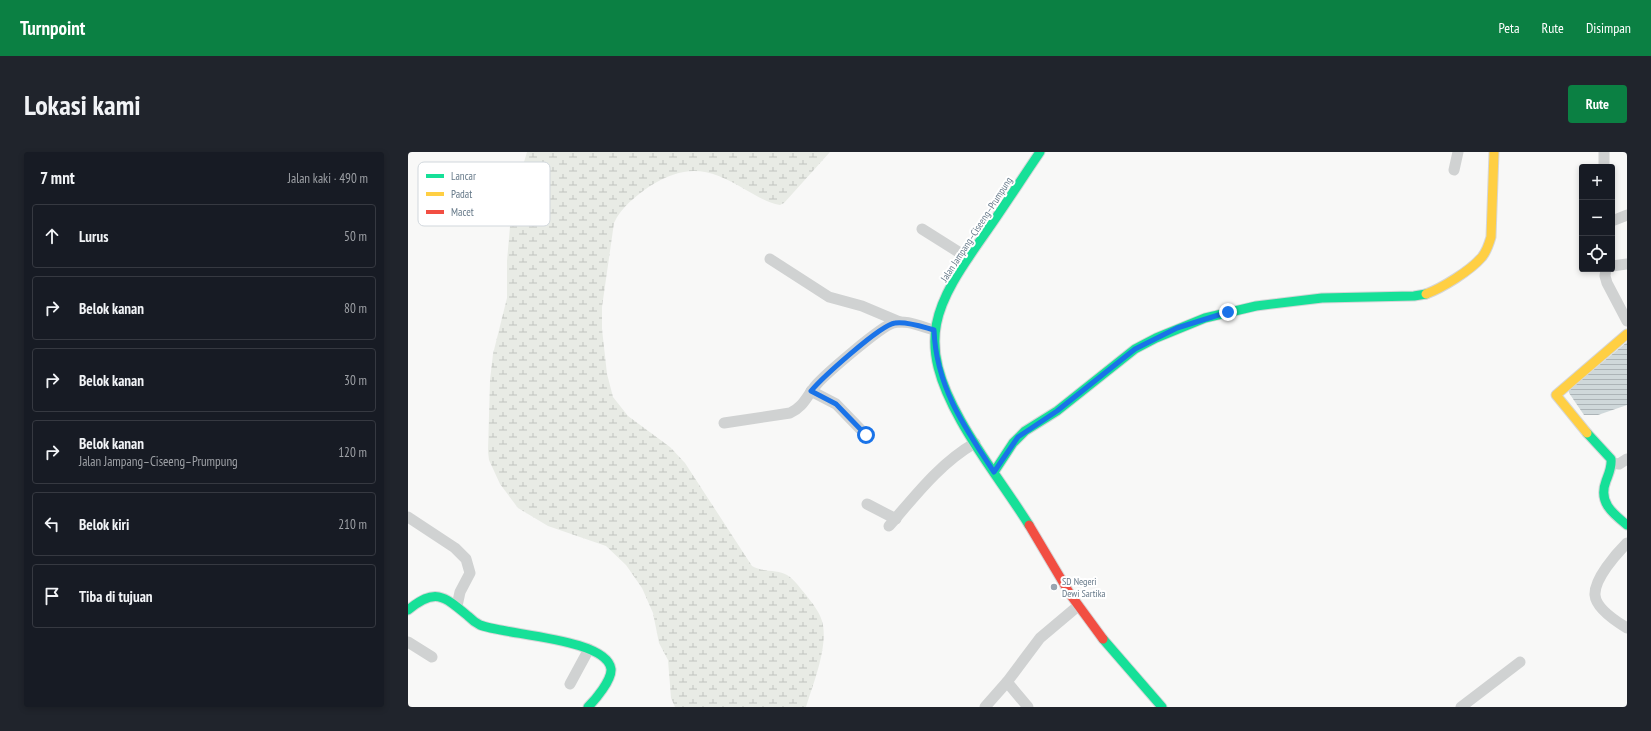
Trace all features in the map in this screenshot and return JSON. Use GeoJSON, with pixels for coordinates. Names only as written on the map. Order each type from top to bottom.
{"type":"FeatureCollection","features":[{"type":"Feature","properties":{"kind":"street","name":"Jalan Jampang–Ciseeng–Prumpung"},"geometry":{"type":"LineString","coordinates":[[1040,152],[968,258],[945,296],[938,313],[934,330],[935,351],[943,385],[974,443],[994,472],[1078,606],[1105,642],[1162,707]]}},
{"type":"Feature","properties":{"kind":"street"},"geometry":{"type":"LineString","coordinates":[[1454,170],[1458,152]]}},
{"type":"Feature","properties":{"kind":"street"},"geometry":{"type":"LineString","coordinates":[[994,472],[1013,443],[1025,431],[1057,411],[1135,349],[1177,328],[1228,312],[1256,306],[1322,298],[1414,296],[1430,292],[1445,284],[1471,267],[1482,257],[1487,248],[1490,237],[1494,152]]}},
{"type":"Feature","properties":{"kind":"street"},"geometry":{"type":"LineString","coordinates":[[1604,152],[1604,164]]}},
{"type":"Feature","properties":{"kind":"street"},"geometry":{"type":"LineString","coordinates":[[1615,220],[1627,215]]}},
{"type":"Feature","properties":{"kind":"street"},"geometry":{"type":"LineString","coordinates":[[922,229],[968,258]]}},
{"type":"Feature","properties":{"kind":"street"},"geometry":{"type":"LineString","coordinates":[[770,259],[829,297],[862,306],[900,322],[934,330]]}},
{"type":"Feature","properties":{"kind":"street"},"geometry":{"type":"LineString","coordinates":[[1615,266],[1627,264]]}},
{"type":"Feature","properties":{"kind":"street"},"geometry":{"type":"LineString","coordinates":[[1606,272],[1607,283],[1627,321]]}},
{"type":"Feature","properties":{"kind":"street"},"geometry":{"type":"LineString","coordinates":[[724,423],[790,413],[802,406],[811,391],[823,378],[879,331],[893,323],[900,322]]}},
{"type":"Feature","properties":{"kind":"street"},"geometry":{"type":"LineString","coordinates":[[1627,334],[1566,384],[1557,394],[1557,397],[1611,459],[1612,463],[1603,492],[1604,502],[1607,509],[1627,524]]}},
{"type":"Feature","properties":{"kind":"street"},"geometry":{"type":"LineString","coordinates":[[811,391],[836,404],[866,435]]}},
{"type":"Feature","properties":{"kind":"street"},"geometry":{"type":"LineString","coordinates":[[868,504],[892,523],[937,472],[955,456],[974,443]]}},
{"type":"Feature","properties":{"kind":"street"},"geometry":{"type":"LineString","coordinates":[[1612,463],[1619,464],[1627,459]]}},
{"type":"Feature","properties":{"kind":"street"},"geometry":{"type":"LineString","coordinates":[[408,517],[455,548],[466,559],[470,573],[460,592],[456,606]]}},
{"type":"Feature","properties":{"kind":"street"},"geometry":{"type":"LineString","coordinates":[[1627,543],[1604,573],[1595,594],[1600,606],[1627,628]]}},
{"type":"Feature","properties":{"kind":"street"},"geometry":{"type":"LineString","coordinates":[[408,610],[422,599],[429,596],[443,598],[456,606],[479,625],[579,645],[604,657],[608,661],[611,669],[608,680],[599,696],[588,707]]}},
{"type":"Feature","properties":{"kind":"street"},"geometry":{"type":"LineString","coordinates":[[985,707],[1007,682],[1040,638],[1078,606]]}},
{"type":"Feature","properties":{"kind":"street"},"geometry":{"type":"LineString","coordinates":[[408,642],[432,657]]}},
{"type":"Feature","properties":{"kind":"street"},"geometry":{"type":"LineString","coordinates":[[570,684],[589,649]]}},
{"type":"Feature","properties":{"kind":"street"},"geometry":{"type":"LineString","coordinates":[[1461,707],[1520,662]]}},
{"type":"Feature","properties":{"kind":"street"},"geometry":{"type":"LineString","coordinates":[[1007,682],[1028,707]]}},
{"type":"Feature","properties":{"kind":"green space"},"geometry":{"type":"Polygon","coordinates":[[[527,152],[830,152],[784,203],[780,205],[762,199],[721,177],[698,171],[687,171],[676,174],[650,186],[625,207],[614,223],[602,307],[602,329],[607,374],[613,397],[628,416],[670,447],[685,463],[752,566],[761,570],[783,573],[790,577],[806,595],[819,614],[824,631],[822,653],[806,707],[675,707],[671,698],[668,660],[659,643],[653,613],[642,588],[626,565],[606,546],[548,526],[518,508],[500,484],[489,460],[488,451],[490,380],[493,354],[507,298],[507,261],[510,226],[550,226],[550,162],[524,162],[527,152]]]}},
{"type":"Feature","properties":{"kind":"shaded area"},"geometry":{"type":"Polygon","coordinates":[[[1627,342],[1627,405],[1598,415],[1584,415],[1569,393],[1569,390],[1627,342]]]}},
{"type":"Feature","properties":{"kind":"traffic: fast"},"geometry":{"type":"LineString","coordinates":[[1029,525],[977,448],[961,421],[947,392],[938,367],[935,345],[936,324],[943,303],[953,282],[1040,152]]}},
{"type":"Feature","properties":{"kind":"traffic: fast"},"geometry":{"type":"LineString","coordinates":[[994,472],[1013,443],[1025,431],[1057,411],[1135,349],[1156,338],[1205,318],[1256,306],[1322,298],[1414,296],[1426,294]]}},
{"type":"Feature","properties":{"kind":"traffic: fast"},"geometry":{"type":"LineString","coordinates":[[1587,433],[1611,459],[1611,467],[1604,488],[1605,501],[1616,516],[1627,525]]}},
{"type":"Feature","properties":{"kind":"traffic: fast"},"geometry":{"type":"LineString","coordinates":[[408,610],[425,599],[439,597],[452,603],[480,625],[553,639],[592,650],[605,659],[611,669],[611,674],[599,695],[588,707]]}},
{"type":"Feature","properties":{"kind":"traffic: fast"},"geometry":{"type":"LineString","coordinates":[[1103,639],[1162,707]]}},
{"type":"Feature","properties":{"kind":"traffic: slow"},"geometry":{"type":"LineString","coordinates":[[1426,294],[1448,283],[1463,273],[1477,262],[1486,250],[1491,237],[1494,152]]}},
{"type":"Feature","properties":{"kind":"traffic: slow"},"geometry":{"type":"LineString","coordinates":[[1587,433],[1556,395],[1627,334]]}},
{"type":"Feature","properties":{"kind":"traffic: jam"},"geometry":{"type":"LineString","coordinates":[[1029,525],[1070,594],[1103,639]]}},
{"type":"Feature","properties":{"kind":"place","name":"SD Negeri Dewi Sartika"},"geometry":{"type":"Point","coordinates":[1054,587]}},
{"type":"Feature","properties":{"kind":"route"},"geometry":{"type":"LineString","coordinates":[[866,435],[841,408],[831,400],[811,391],[823,378],[879,331],[893,323],[907,323],[934,330],[935,351],[943,385],[974,443],[994,472],[1018,437],[1057,411],[1135,349],[1177,328],[1228,312]]}}]}
